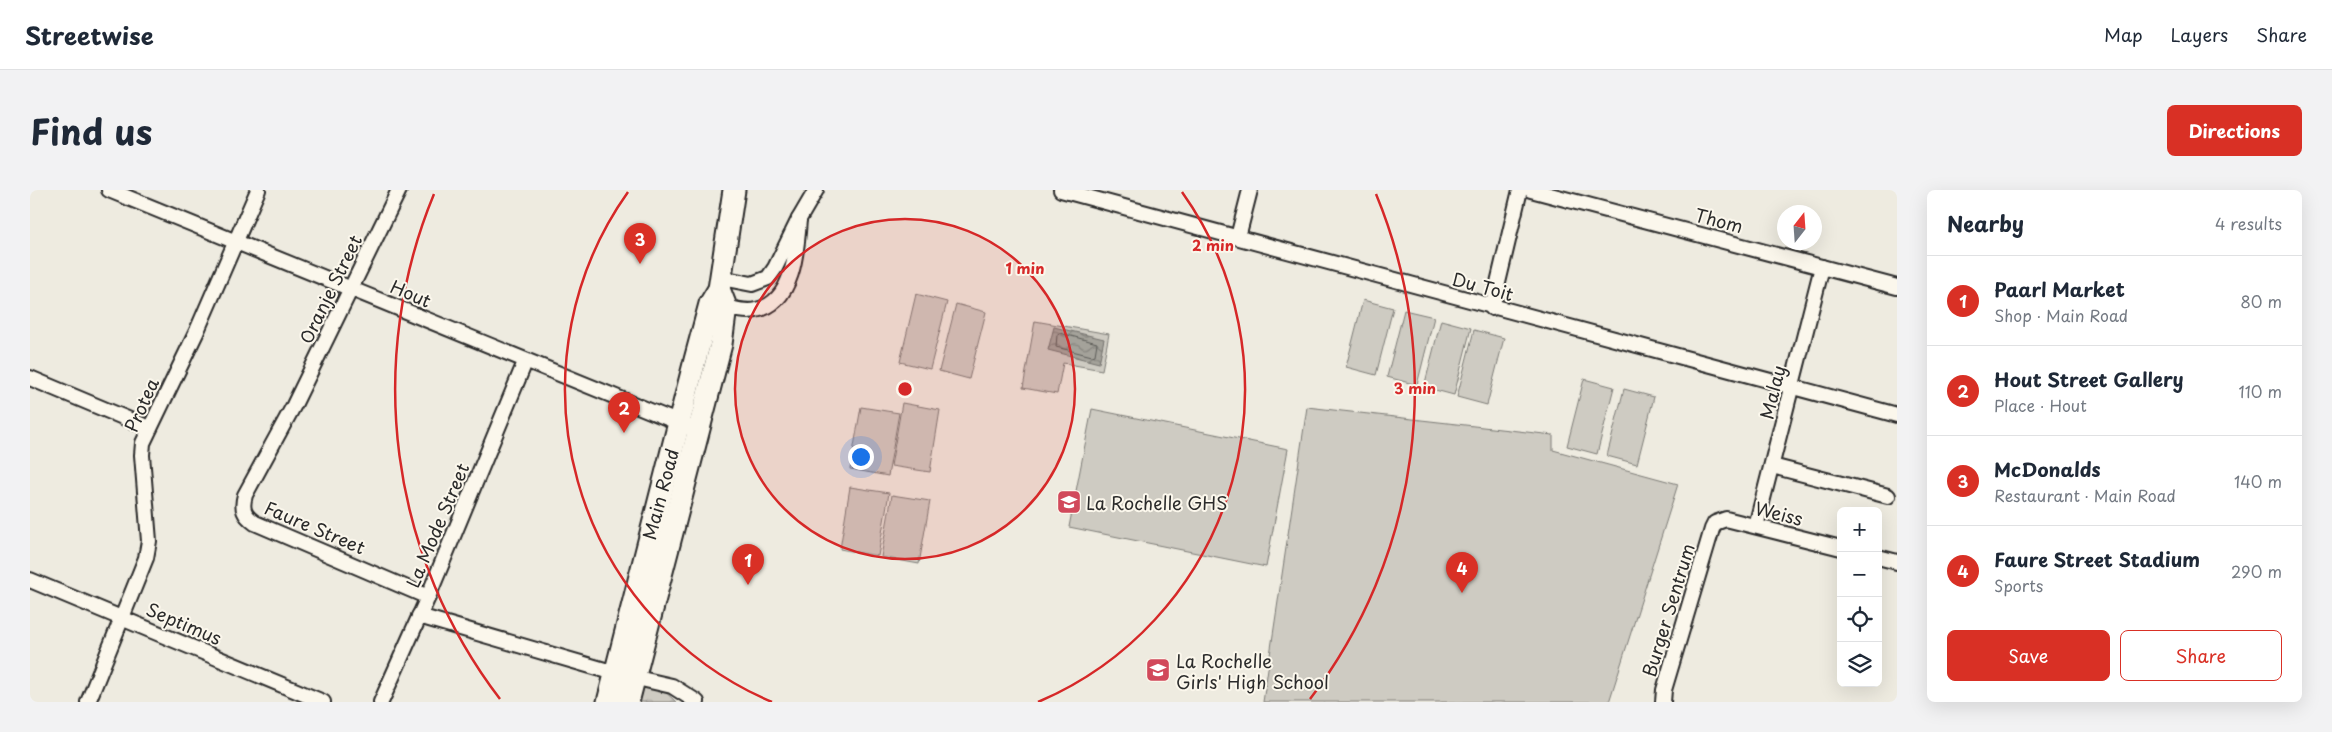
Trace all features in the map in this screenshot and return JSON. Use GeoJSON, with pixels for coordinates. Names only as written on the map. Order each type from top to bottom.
{"type":"FeatureCollection","features":[{"type":"Feature","properties":{"kind":"main road","name":"Main Road"},"geometry":{"type":"LineString","coordinates":[[608,702],[625,676],[689,427],[721,344],[719,294],[734,190]]}},
{"type":"Feature","properties":{"kind":"main road","name":"Main Road"},"geometry":{"type":"LineString","coordinates":[[625,676],[628,702]]}},
{"type":"Feature","properties":{"kind":"street","name":"Hout"},"geometry":{"type":"LineString","coordinates":[[109,190],[352,288],[525,362],[689,427]]}},
{"type":"Feature","properties":{"kind":"street","name":"Protea"},"geometry":{"type":"LineString","coordinates":[[88,702],[146,558],[149,541],[142,454],[143,442],[196,333],[234,241],[258,190]]}},
{"type":"Feature","properties":{"kind":"street","name":"Oranje Street"},"geometry":{"type":"LineString","coordinates":[[294,405],[399,190]]}},
{"type":"Feature","properties":{"kind":"street"},"geometry":{"type":"LineString","coordinates":[[719,294],[768,278],[781,258],[799,219],[816,190]]}},
{"type":"Feature","properties":{"kind":"street","name":"Du Toit"},"geometry":{"type":"LineString","coordinates":[[1061,190],[1492,308],[1897,415]]}},
{"type":"Feature","properties":{"kind":"street"},"geometry":{"type":"LineString","coordinates":[[1238,237],[1250,190]]}},
{"type":"Feature","properties":{"kind":"street"},"geometry":{"type":"LineString","coordinates":[[1492,308],[1520,190]]}},
{"type":"Feature","properties":{"kind":"street","name":"Thom"},"geometry":{"type":"LineString","coordinates":[[1531,190],[1897,287]]}},
{"type":"Feature","properties":{"kind":"street"},"geometry":{"type":"LineString","coordinates":[[719,294],[755,311],[766,308],[774,302],[789,277],[795,260],[799,219]]}},
{"type":"Feature","properties":{"kind":"street","name":"Malay"},"geometry":{"type":"LineString","coordinates":[[1756,526],[1793,388],[1822,267]]}},
{"type":"Feature","properties":{"kind":"street","name":"La Mode Street"},"geometry":{"type":"LineString","coordinates":[[381,702],[420,616],[525,362]]}},
{"type":"Feature","properties":{"kind":"street"},"geometry":{"type":"LineString","coordinates":[[30,378],[149,428]]}},
{"type":"Feature","properties":{"kind":"street","name":"Faure Street"},"geometry":{"type":"LineString","coordinates":[[294,405],[245,495],[243,510],[246,516],[256,523],[428,597]]}},
{"type":"Feature","properties":{"kind":"street"},"geometry":{"type":"LineString","coordinates":[[1772,466],[1888,496]]}},
{"type":"Feature","properties":{"kind":"street","name":"Weiss"},"geometry":{"type":"LineString","coordinates":[[1712,530],[1715,523],[1726,519],[1837,547]]}},
{"type":"Feature","properties":{"kind":"street","name":"Burger Sentrum"},"geometry":{"type":"LineString","coordinates":[[1663,702],[1664,690],[1712,530]]}},
{"type":"Feature","properties":{"kind":"street"},"geometry":{"type":"LineString","coordinates":[[1882,558],[1897,562]]}},
{"type":"Feature","properties":{"kind":"street","name":"Septimus"},"geometry":{"type":"LineString","coordinates":[[30,580],[323,702]]}},
{"type":"Feature","properties":{"kind":"street"},"geometry":{"type":"LineString","coordinates":[[420,616],[625,676],[672,686],[697,702]]}},
{"type":"Feature","properties":{"kind":"green space"},"geometry":{"type":"Polygon","coordinates":[[[916,294],[947,302],[930,369],[900,362],[916,294]]]}},
{"type":"Feature","properties":{"kind":"green space"},"geometry":{"type":"Polygon","coordinates":[[[1363,300],[1393,308],[1376,375],[1346,367],[1363,300]]]}},
{"type":"Feature","properties":{"kind":"green space"},"geometry":{"type":"Polygon","coordinates":[[[956,304],[986,312],[969,379],[939,371],[956,304]]]}},
{"type":"Feature","properties":{"kind":"green space"},"geometry":{"type":"Polygon","coordinates":[[[1404,310],[1434,317],[1417,385],[1387,377],[1404,310]]]}},
{"type":"Feature","properties":{"kind":"green space"},"geometry":{"type":"Polygon","coordinates":[[[1441,320],[1471,328],[1454,395],[1424,387],[1441,320]]]}},
{"type":"Feature","properties":{"kind":"green space"},"geometry":{"type":"Polygon","coordinates":[[[1035,321],[1109,334],[1102,370],[1063,363],[1057,394],[1023,388],[1035,321]]]}},
{"type":"Feature","properties":{"kind":"green space"},"geometry":{"type":"Polygon","coordinates":[[[1474,330],[1504,338],[1487,405],[1457,397],[1474,330]]]}},
{"type":"Feature","properties":{"kind":"green space"},"geometry":{"type":"Polygon","coordinates":[[[1584,379],[1614,387],[1597,454],[1567,446],[1584,379]]]}},
{"type":"Feature","properties":{"kind":"green space"},"geometry":{"type":"Polygon","coordinates":[[[1624,389],[1654,397],[1637,464],[1607,456],[1624,389]]]}},
{"type":"Feature","properties":{"kind":"green space"},"geometry":{"type":"Polygon","coordinates":[[[902,403],[940,410],[930,472],[891,466],[902,403]]]}},
{"type":"Feature","properties":{"kind":"green space"},"geometry":{"type":"Polygon","coordinates":[[[861,407],[899,413],[888,476],[850,469],[861,407]]]}},
{"type":"Feature","properties":{"kind":"green space"},"geometry":{"type":"Polygon","coordinates":[[[1307,407],[1553,435],[1553,450],[1678,484],[1609,702],[1263,702],[1307,407]]]}},
{"type":"Feature","properties":{"kind":"green space"},"geometry":{"type":"Polygon","coordinates":[[[1092,409],[1288,449],[1266,567],[1069,527],[1092,409]]]}},
{"type":"Feature","properties":{"kind":"green space"},"geometry":{"type":"Polygon","coordinates":[[[850,487],[889,493],[878,556],[840,549],[850,487]]]}},
{"type":"Feature","properties":{"kind":"green space"},"geometry":{"type":"Polygon","coordinates":[[[892,495],[930,501],[919,564],[881,557],[892,495]]]}},
{"type":"Feature","properties":{"kind":"green space"},"geometry":{"type":"Polygon","coordinates":[[[635,680],[658,685],[676,702],[630,702],[635,680]]]}},
{"type":"Feature","properties":{"kind":"water"},"geometry":{"type":"Polygon","coordinates":[[[1054,327],[1104,339],[1099,363],[1048,350],[1054,327]]]}},
{"type":"Feature","properties":{"kind":"place","name":"McDonalds"},"geometry":{"type":"Point","coordinates":[640,264]}},
{"type":"Feature","properties":{"kind":"place","name":"Hout Street Gallery"},"geometry":{"type":"Point","coordinates":[624,433]}},
{"type":"Feature","properties":{"kind":"place","name":"La Rochelle GHS"},"geometry":{"type":"Point","coordinates":[1069,502]}},
{"type":"Feature","properties":{"kind":"place","name":"Paarl Market"},"geometry":{"type":"Point","coordinates":[748,585]}},
{"type":"Feature","properties":{"kind":"place","name":"Faure Street Stadium"},"geometry":{"type":"Point","coordinates":[1462,593]}},
{"type":"Feature","properties":{"kind":"place","name":"La Rochelle Girls' High School"},"geometry":{"type":"Point","coordinates":[1158,670]}}]}
